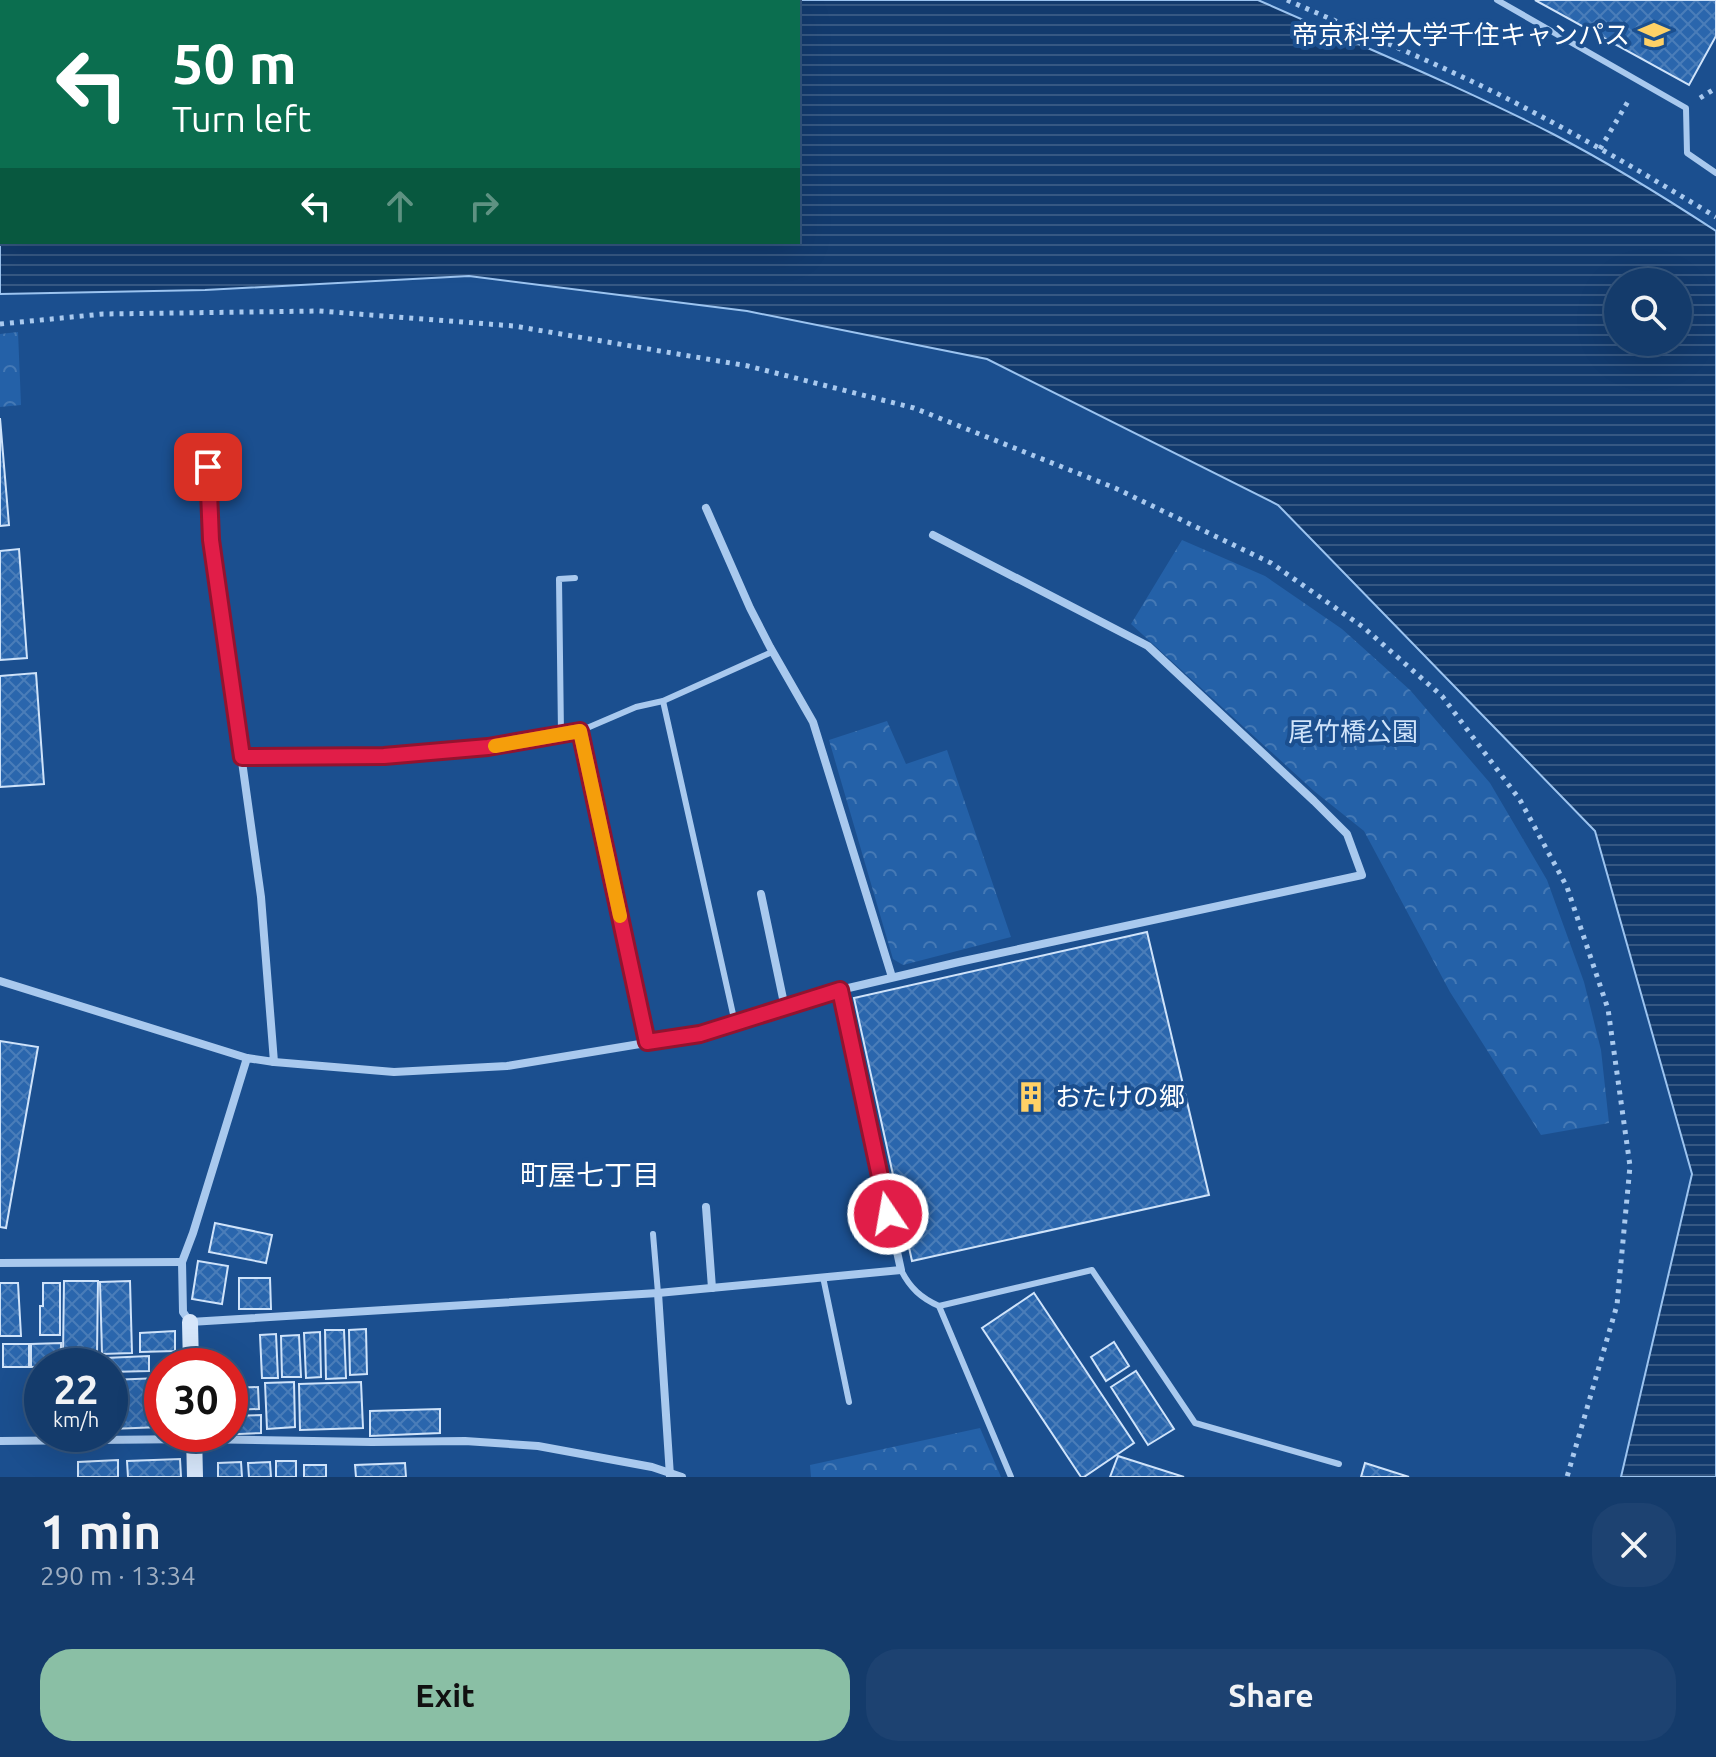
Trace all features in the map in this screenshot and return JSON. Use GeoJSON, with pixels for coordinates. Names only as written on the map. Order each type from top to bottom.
{"type":"FeatureCollection","features":[{"type":"Feature","properties":{"kind":"street"},"geometry":{"type":"LineString","coordinates":[[208,467],[211,540],[261,897],[274,1062]]}},
{"type":"Feature","properties":{"kind":"street"},"geometry":{"type":"LineString","coordinates":[[706,508],[750,608],[813,722],[892,977]]}},
{"type":"Feature","properties":{"kind":"street"},"geometry":{"type":"LineString","coordinates":[[0,981],[247,1058],[394,1072],[507,1066],[700,1034],[892,977],[1362,875],[1347,834],[1148,646],[933,535]]}},
{"type":"Feature","properties":{"kind":"street"},"geometry":{"type":"LineString","coordinates":[[242,757],[384,756],[488,747],[580,731]]}},
{"type":"Feature","properties":{"kind":"street"},"geometry":{"type":"LineString","coordinates":[[761,894],[785,1008]]}},
{"type":"Feature","properties":{"kind":"street"},"geometry":{"type":"LineString","coordinates":[[190,1322],[658,1293],[901,1270],[840,990]]}},
{"type":"Feature","properties":{"kind":"street"},"geometry":{"type":"LineString","coordinates":[[191,1348],[190,1322],[183,1312],[182,1262],[247,1058]]}},
{"type":"Feature","properties":{"kind":"street"},"geometry":{"type":"LineString","coordinates":[[706,1207],[712,1288]]}},
{"type":"Feature","properties":{"kind":"street"},"geometry":{"type":"LineString","coordinates":[[0,1263],[182,1262]]}},
{"type":"Feature","properties":{"kind":"street"},"geometry":{"type":"LineString","coordinates":[[658,1293],[670,1475]]}},
{"type":"Feature","properties":{"kind":"street"},"geometry":{"type":"LineString","coordinates":[[0,1441],[144,1437]]}},
{"type":"Feature","properties":{"kind":"street"},"geometry":{"type":"LineString","coordinates":[[248,1438],[538,1446],[652,1467],[682,1477]]}},
{"type":"Feature","properties":{"kind":"street"},"geometry":{"type":"LineString","coordinates":[[194,1452],[195,1477]]}},
{"type":"Feature","properties":{"kind":"lane"},"geometry":{"type":"LineString","coordinates":[[1497,0],[1686,108],[1687,153],[1716,173]]}},
{"type":"Feature","properties":{"kind":"lane"},"geometry":{"type":"LineString","coordinates":[[561,734],[559,579],[575,578]]}},
{"type":"Feature","properties":{"kind":"lane"},"geometry":{"type":"LineString","coordinates":[[647,1042],[580,731],[636,707],[663,701],[772,652]]}},
{"type":"Feature","properties":{"kind":"lane"},"geometry":{"type":"LineString","coordinates":[[663,701],[735,1023]]}},
{"type":"Feature","properties":{"kind":"lane"},"geometry":{"type":"LineString","coordinates":[[653,1234],[658,1293]]}},
{"type":"Feature","properties":{"kind":"lane"},"geometry":{"type":"LineString","coordinates":[[901,1270],[907,1282],[923,1299],[939,1306],[1092,1270],[1195,1423],[1339,1464]]}},
{"type":"Feature","properties":{"kind":"lane"},"geometry":{"type":"LineString","coordinates":[[823,1277],[849,1402]]}},
{"type":"Feature","properties":{"kind":"lane"},"geometry":{"type":"LineString","coordinates":[[939,1306],[1011,1477]]}},
{"type":"Feature","properties":{"kind":"path"},"geometry":{"type":"LineString","coordinates":[[1287,0],[1530,110],[1716,217]]}},
{"type":"Feature","properties":{"kind":"path"},"geometry":{"type":"LineString","coordinates":[[1600,149],[1640,82]]}},
{"type":"Feature","properties":{"kind":"path"},"geometry":{"type":"LineString","coordinates":[[0,324],[103,314],[319,311],[514,326],[748,366],[914,408],[1115,488],[1271,563],[1363,627],[1442,696],[1520,800],[1567,887],[1608,1009],[1630,1166],[1617,1305],[1567,1477]]}},
{"type":"Feature","properties":{"kind":"green space"},"geometry":{"type":"Polygon","coordinates":[[[18,332],[21,405],[0,407],[0,334],[18,332]]]}},
{"type":"Feature","properties":{"kind":"green space","name":"尾竹橋公園"},"geometry":{"type":"Polygon","coordinates":[[[1182,540],[1265,576],[1342,629],[1410,690],[1490,783],[1547,880],[1584,982],[1601,1050],[1609,1123],[1541,1135],[1450,992],[1364,831],[1314,791],[1131,624],[1182,540]]]}},
{"type":"Feature","properties":{"kind":"green space"},"geometry":{"type":"Polygon","coordinates":[[[887,721],[906,764],[947,750],[1011,937],[903,965],[893,959],[829,740],[887,721]]]}},
{"type":"Feature","properties":{"kind":"green space"},"geometry":{"type":"Polygon","coordinates":[[[980,1428],[1001,1477],[811,1477],[810,1465],[980,1428]]]}},
{"type":"Feature","properties":{"kind":"shaded area"},"geometry":{"type":"Polygon","coordinates":[[[800,0],[1258,0],[1553,134],[1716,231],[1716,1477],[1621,1477],[1692,1174],[1595,831],[1278,505],[987,359],[747,311],[469,276],[205,290],[0,294],[0,244],[800,244],[800,0]]]}},
{"type":"Feature","properties":{"kind":"building","name":"帝京科学大学千住キャンパス"},"geometry":{"type":"Polygon","coordinates":[[[1535,0],[1716,0],[1716,36],[1689,85],[1535,0]]]}},
{"type":"Feature","properties":{"kind":"building"},"geometry":{"type":"Polygon","coordinates":[[[0,418],[9,525],[0,526],[0,418]]]}},
{"type":"Feature","properties":{"kind":"building"},"geometry":{"type":"Polygon","coordinates":[[[19,549],[27,658],[0,660],[0,551],[19,549]]]}},
{"type":"Feature","properties":{"kind":"building"},"geometry":{"type":"Polygon","coordinates":[[[36,673],[44,784],[0,787],[0,676],[36,673]]]}},
{"type":"Feature","properties":{"kind":"building","name":"おたけの郷"},"geometry":{"type":"Polygon","coordinates":[[[1147,932],[1209,1195],[912,1261],[854,998],[1147,932]]]}},
{"type":"Feature","properties":{"kind":"building"},"geometry":{"type":"Polygon","coordinates":[[[0,1041],[38,1047],[6,1228],[0,1227],[0,1041]]]}},
{"type":"Feature","properties":{"kind":"building"},"geometry":{"type":"Polygon","coordinates":[[[215,1223],[272,1235],[266,1263],[209,1252],[215,1223]]]}},
{"type":"Feature","properties":{"kind":"building"},"geometry":{"type":"Polygon","coordinates":[[[198,1261],[228,1266],[222,1304],[192,1299],[198,1261]]]}},
{"type":"Feature","properties":{"kind":"building"},"geometry":{"type":"Polygon","coordinates":[[[239,1278],[270,1278],[271,1309],[239,1309],[239,1278]]]}},
{"type":"Feature","properties":{"kind":"building"},"geometry":{"type":"Polygon","coordinates":[[[64,1281],[98,1281],[97,1348],[63,1348],[64,1281]]]}},
{"type":"Feature","properties":{"kind":"building"},"geometry":{"type":"Polygon","coordinates":[[[130,1281],[132,1353],[128,1353],[128,1348],[102,1348],[100,1282],[130,1281]]]}},
{"type":"Feature","properties":{"kind":"building"},"geometry":{"type":"Polygon","coordinates":[[[0,1283],[18,1283],[21,1336],[0,1336],[0,1283]]]}},
{"type":"Feature","properties":{"kind":"building"},"geometry":{"type":"Polygon","coordinates":[[[43,1283],[60,1283],[60,1335],[40,1335],[43,1283]]]}},
{"type":"Feature","properties":{"kind":"building"},"geometry":{"type":"Polygon","coordinates":[[[1034,1293],[1134,1443],[1084,1477],[1081,1477],[982,1328],[1034,1293]]]}},
{"type":"Feature","properties":{"kind":"building"},"geometry":{"type":"Polygon","coordinates":[[[366,1329],[367,1374],[350,1375],[349,1330],[366,1329]]]}},
{"type":"Feature","properties":{"kind":"building"},"geometry":{"type":"Polygon","coordinates":[[[325,1330],[344,1330],[346,1378],[326,1379],[325,1330]]]}},
{"type":"Feature","properties":{"kind":"building"},"geometry":{"type":"Polygon","coordinates":[[[175,1331],[175,1348],[144,1348],[144,1352],[140,1352],[140,1333],[175,1331]]]}},
{"type":"Feature","properties":{"kind":"building"},"geometry":{"type":"Polygon","coordinates":[[[320,1332],[321,1377],[306,1378],[304,1333],[320,1332]]]}},
{"type":"Feature","properties":{"kind":"building"},"geometry":{"type":"Polygon","coordinates":[[[276,1334],[278,1378],[262,1378],[260,1335],[276,1334]]]}},
{"type":"Feature","properties":{"kind":"building"},"geometry":{"type":"Polygon","coordinates":[[[299,1335],[301,1377],[282,1377],[281,1336],[299,1335]]]}},
{"type":"Feature","properties":{"kind":"building"},"geometry":{"type":"Polygon","coordinates":[[[1114,1342],[1129,1366],[1106,1381],[1091,1357],[1114,1342]]]}},
{"type":"Feature","properties":{"kind":"building"},"geometry":{"type":"Polygon","coordinates":[[[61,1343],[61,1348],[31,1348],[31,1344],[61,1343]]]}},
{"type":"Feature","properties":{"kind":"building"},"geometry":{"type":"Polygon","coordinates":[[[3,1344],[29,1344],[29,1348],[24,1348],[24,1367],[3,1367],[3,1344]]]}},
{"type":"Feature","properties":{"kind":"building"},"geometry":{"type":"Polygon","coordinates":[[[144,1356],[144,1371],[128,1372],[128,1357],[144,1356]]]}},
{"type":"Feature","properties":{"kind":"building"},"geometry":{"type":"Polygon","coordinates":[[[1136,1371],[1174,1429],[1148,1445],[1111,1387],[1136,1371]]]}},
{"type":"Feature","properties":{"kind":"building"},"geometry":{"type":"Polygon","coordinates":[[[128,1379],[144,1379],[144,1428],[128,1428],[128,1379]]]}},
{"type":"Feature","properties":{"kind":"building"},"geometry":{"type":"Polygon","coordinates":[[[294,1382],[295,1427],[267,1429],[265,1383],[294,1382]]]}},
{"type":"Feature","properties":{"kind":"building"},"geometry":{"type":"Polygon","coordinates":[[[361,1382],[363,1428],[300,1430],[299,1384],[361,1382]]]}},
{"type":"Feature","properties":{"kind":"building"},"geometry":{"type":"Polygon","coordinates":[[[248,1387],[258,1387],[259,1409],[248,1409],[248,1387]]]}},
{"type":"Feature","properties":{"kind":"building"},"geometry":{"type":"Polygon","coordinates":[[[440,1409],[440,1433],[370,1436],[370,1411],[440,1409]]]}},
{"type":"Feature","properties":{"kind":"building"},"geometry":{"type":"Polygon","coordinates":[[[248,1415],[261,1415],[261,1433],[248,1434],[248,1415]]]}},
{"type":"Feature","properties":{"kind":"building"},"geometry":{"type":"Polygon","coordinates":[[[1118,1456],[1184,1477],[1110,1477],[1118,1456]]]}},
{"type":"Feature","properties":{"kind":"building"},"geometry":{"type":"Polygon","coordinates":[[[180,1459],[181,1477],[128,1477],[127,1461],[180,1459]]]}},
{"type":"Feature","properties":{"kind":"building"},"geometry":{"type":"Polygon","coordinates":[[[118,1460],[118,1477],[78,1477],[78,1462],[118,1460]]]}},
{"type":"Feature","properties":{"kind":"building"},"geometry":{"type":"Polygon","coordinates":[[[276,1461],[296,1461],[296,1477],[276,1477],[276,1461]]]}},
{"type":"Feature","properties":{"kind":"building"},"geometry":{"type":"Polygon","coordinates":[[[241,1462],[242,1477],[218,1477],[218,1463],[241,1462]]]}},
{"type":"Feature","properties":{"kind":"building"},"geometry":{"type":"Polygon","coordinates":[[[270,1462],[271,1477],[249,1477],[248,1463],[270,1462]]]}},
{"type":"Feature","properties":{"kind":"building"},"geometry":{"type":"Polygon","coordinates":[[[405,1463],[406,1477],[356,1477],[355,1465],[405,1463]]]}},
{"type":"Feature","properties":{"kind":"building"},"geometry":{"type":"Polygon","coordinates":[[[1365,1463],[1409,1477],[1361,1477],[1365,1463]]]}},
{"type":"Feature","properties":{"kind":"building"},"geometry":{"type":"Polygon","coordinates":[[[304,1465],[326,1465],[326,1477],[304,1477],[304,1465]]]}},
{"type":"Feature","properties":{"kind":"slow traffic"},"geometry":{"type":"LineString","coordinates":[[495,746],[580,731],[620,916]]}},
{"type":"Feature","properties":{"kind":"place","name":"帝京科学大学千住キャンパス"},"geometry":{"type":"Point","coordinates":[1654,35]}},
{"type":"Feature","properties":{"kind":"place","name":"おたけの郷"},"geometry":{"type":"Point","coordinates":[1031,1097]}},
{"type":"Feature","properties":{"kind":"district","name":"町屋七丁目"},"geometry":{"type":"Point","coordinates":[590,1175]}},
{"type":"Feature","properties":{"kind":"route"},"geometry":{"type":"LineString","coordinates":[[208,467],[211,540],[242,757],[384,756],[488,747],[580,731],[647,1042],[700,1034],[840,990],[888,1214]]}}]}
